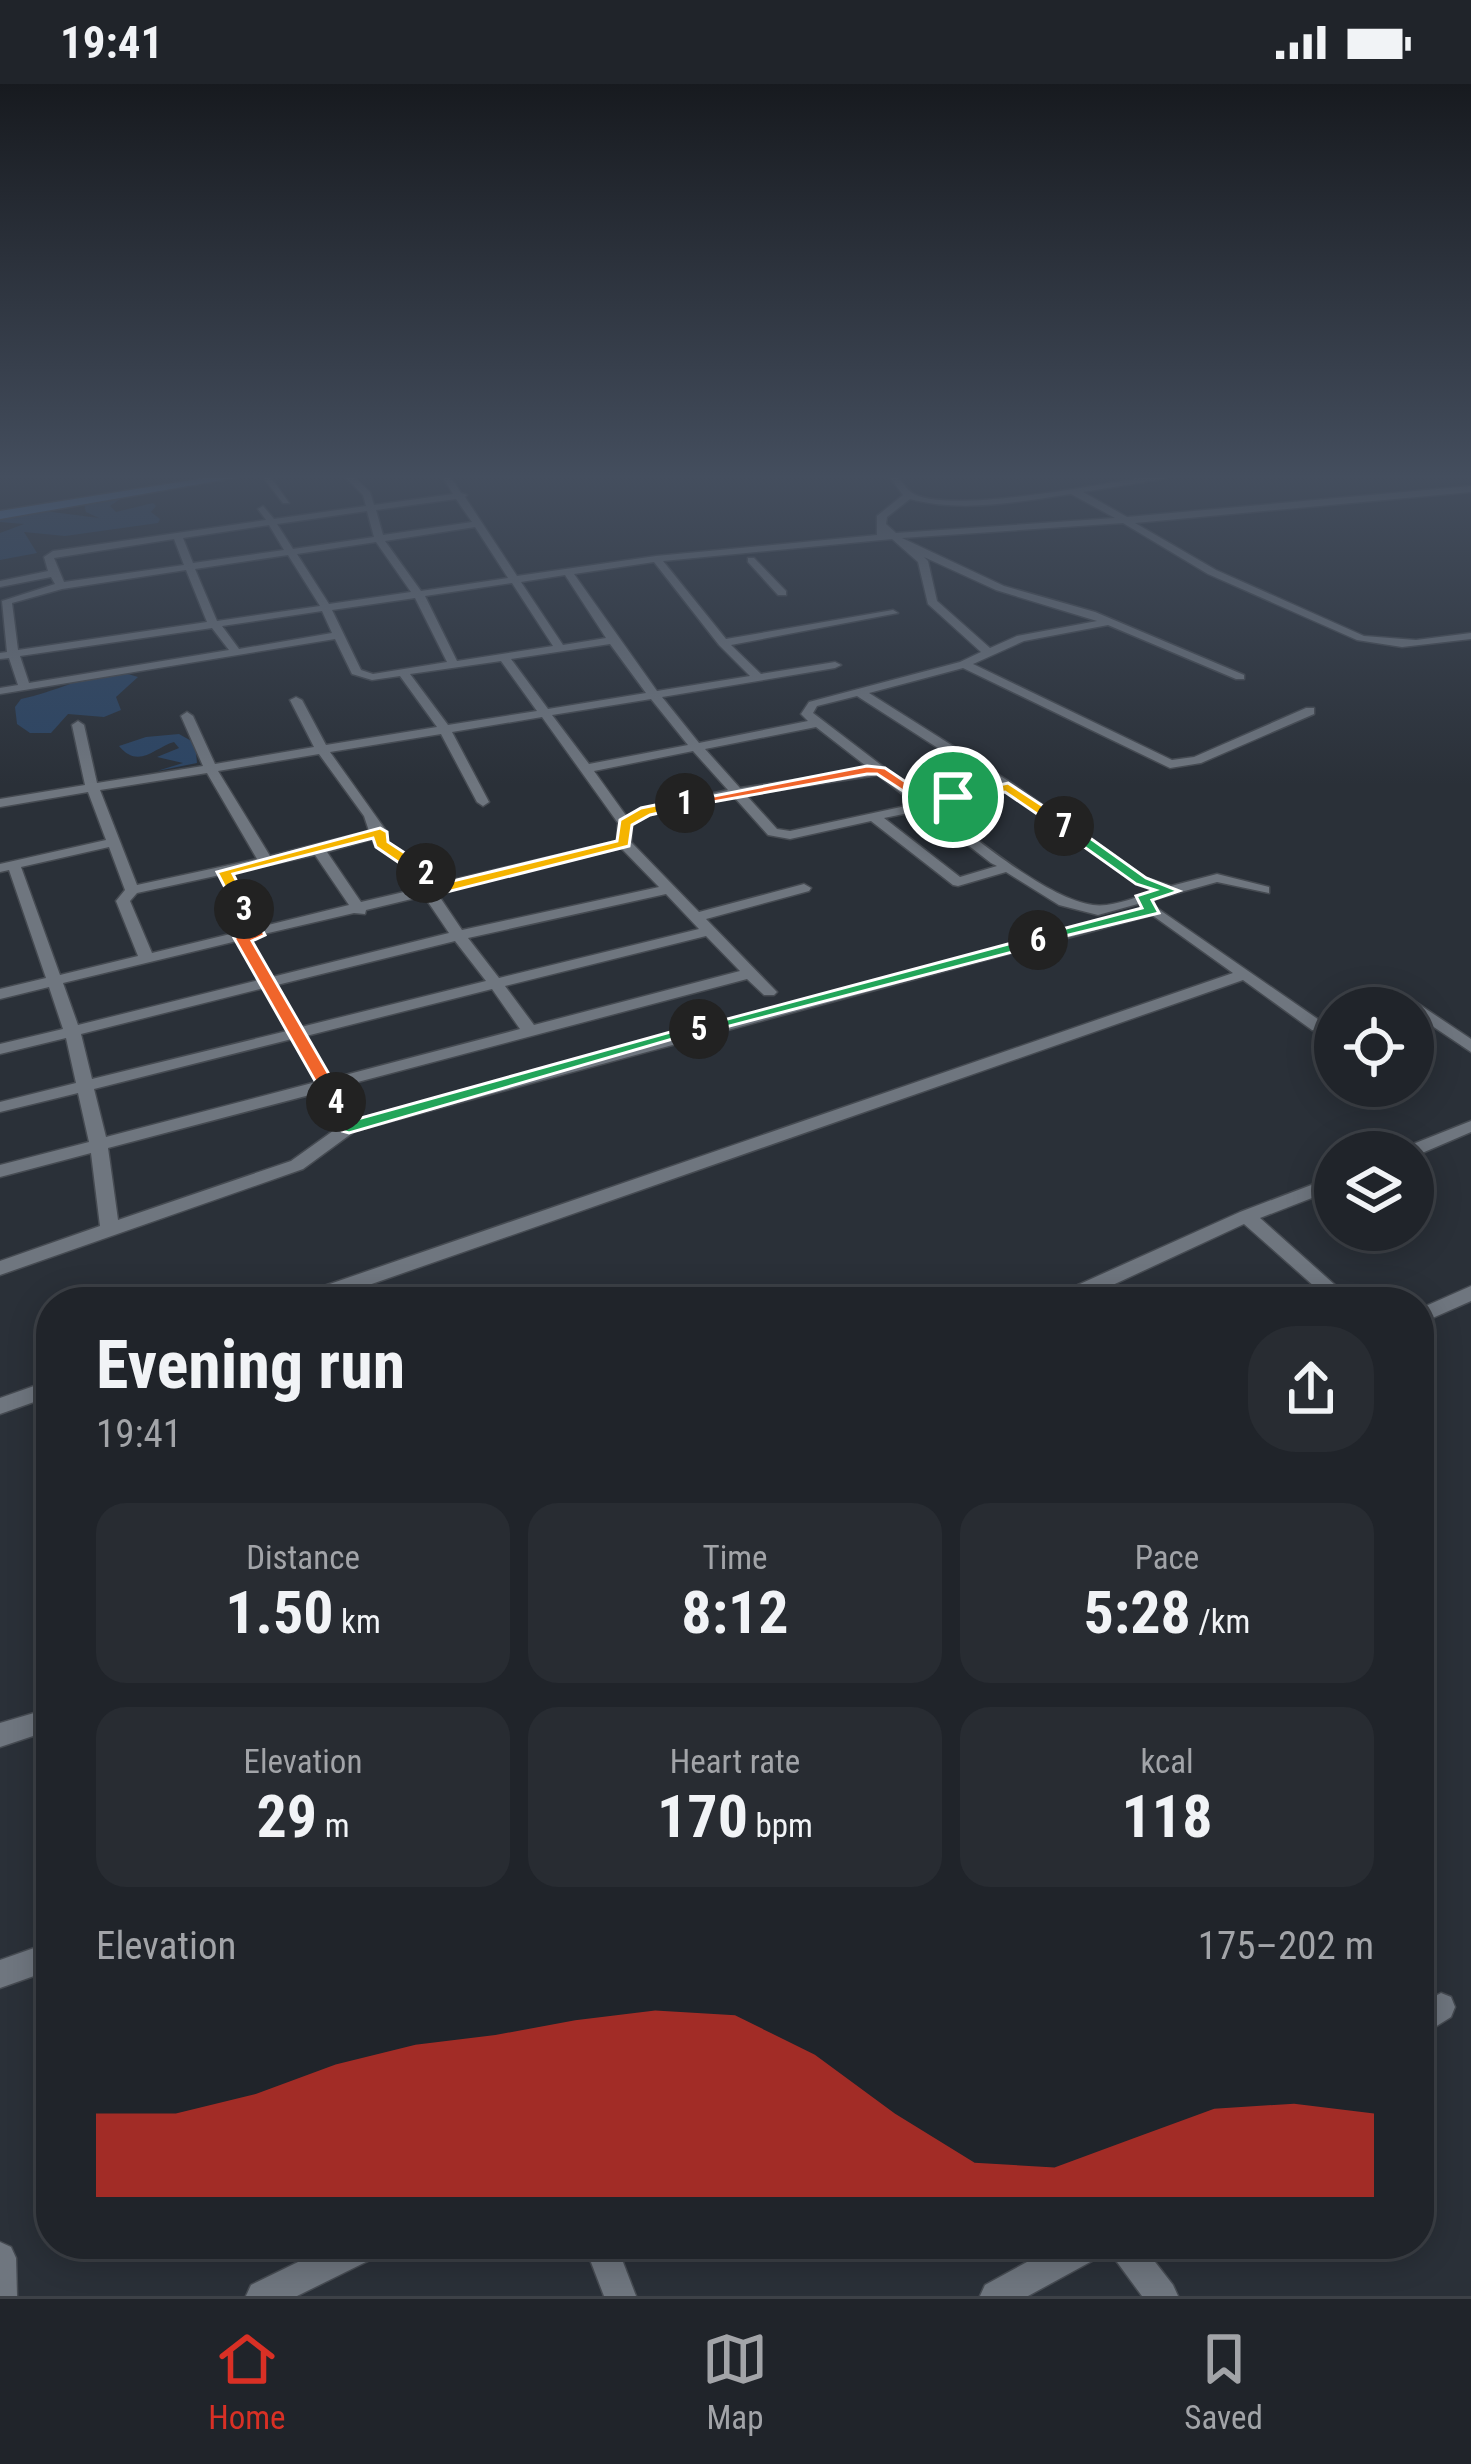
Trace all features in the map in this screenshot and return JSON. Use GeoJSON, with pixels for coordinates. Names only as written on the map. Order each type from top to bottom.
{"type":"FeatureCollection","features":[{"type":"Feature","properties":{"kind":"street"},"geometry":{"type":"LineString","coordinates":[[0,584],[65,579]]}},
{"type":"Feature","properties":{"kind":"street"},"geometry":{"type":"LineString","coordinates":[[195,579],[213,623],[237,653]]}},
{"type":"Feature","properties":{"kind":"street"},"geometry":{"type":"LineString","coordinates":[[308,579],[362,675],[610,641]]}},
{"type":"Feature","properties":{"kind":"street"},"geometry":{"type":"LineString","coordinates":[[407,579],[453,663]]}},
{"type":"Feature","properties":{"kind":"street"},"geometry":{"type":"LineString","coordinates":[[6,654],[519,579]]}},
{"type":"Feature","properties":{"kind":"street"},"geometry":{"type":"LineString","coordinates":[[572,579],[610,641],[654,697],[772,832],[781,835],[1008,787]]}},
{"type":"Feature","properties":{"kind":"street"},"geometry":{"type":"LineString","coordinates":[[671,579],[723,643],[765,677],[786,686]]}},
{"type":"Feature","properties":{"kind":"street"},"geometry":{"type":"LineString","coordinates":[[769,579],[782,593]]}},
{"type":"Feature","properties":{"kind":"street"},"geometry":{"type":"LineString","coordinates":[[927,579],[932,602],[989,653]]}},
{"type":"Feature","properties":{"kind":"street"},"geometry":{"type":"LineString","coordinates":[[981,579],[1107,622],[1240,677]]}},
{"type":"Feature","properties":{"kind":"street"},"geometry":{"type":"LineString","coordinates":[[1228,579],[1381,643],[1471,636]]}},
{"type":"Feature","properties":{"kind":"street"},"geometry":{"type":"LineString","coordinates":[[26,687],[6,654],[4,602],[57,580]]}},
{"type":"Feature","properties":{"kind":"street"},"geometry":{"type":"LineString","coordinates":[[514,580],[560,649]]}},
{"type":"Feature","properties":{"kind":"street"},"geometry":{"type":"LineString","coordinates":[[723,643],[892,613]]}},
{"type":"Feature","properties":{"kind":"street"},"geometry":{"type":"LineString","coordinates":[[799,695],[813,704],[861,693],[964,664],[1021,638],[1107,622]]}},
{"type":"Feature","properties":{"kind":"street"},"geometry":{"type":"LineString","coordinates":[[0,692],[336,636]]}},
{"type":"Feature","properties":{"kind":"street"},"geometry":{"type":"LineString","coordinates":[[504,657],[621,817],[624,843],[769,992]]}},
{"type":"Feature","properties":{"kind":"street"},"geometry":{"type":"LineString","coordinates":[[964,664],[1171,764],[1197,760],[1310,711]]}},
{"type":"Feature","properties":{"kind":"street"},"geometry":{"type":"LineString","coordinates":[[0,802],[835,665]]}},
{"type":"Feature","properties":{"kind":"street"},"geometry":{"type":"LineString","coordinates":[[403,673],[445,730],[483,802]]}},
{"type":"Feature","properties":{"kind":"street"},"geometry":{"type":"LineString","coordinates":[[861,693],[1008,787],[1141,881],[1171,891]]}},
{"type":"Feature","properties":{"kind":"street"},"geometry":{"type":"LineString","coordinates":[[296,700],[322,750],[380,832],[381,844],[447,887]]}},
{"type":"Feature","properties":{"kind":"street"},"geometry":{"type":"LineString","coordinates":[[813,704],[807,714],[816,723],[1010,867],[1079,909],[1148,904],[1314,1025]]}},
{"type":"Feature","properties":{"kind":"street"},"geometry":{"type":"LineString","coordinates":[[187,716],[211,769],[266,862]]}},
{"type":"Feature","properties":{"kind":"street"},"geometry":{"type":"LineString","coordinates":[[585,769],[816,723]]}},
{"type":"Feature","properties":{"kind":"street"},"geometry":{"type":"LineString","coordinates":[[78,725],[92,787],[132,890]]}},
{"type":"Feature","properties":{"kind":"street"},"geometry":{"type":"LineString","coordinates":[[621,817],[738,792],[880,770]]}},
{"type":"Feature","properties":{"kind":"street"},"geometry":{"type":"LineString","coordinates":[[872,815],[958,882],[1010,867]]}},
{"type":"Feature","properties":{"kind":"street"},"geometry":{"type":"LineString","coordinates":[[147,959],[123,902],[132,890],[320,850],[380,832]]}},
{"type":"Feature","properties":{"kind":"street"},"geometry":{"type":"LineString","coordinates":[[110,1230],[98,1145],[72,1031],[7,867],[113,842]]}},
{"type":"Feature","properties":{"kind":"street"},"geometry":{"type":"LineString","coordinates":[[0,994],[624,843]]}},
{"type":"Feature","properties":{"kind":"street"},"geometry":{"type":"LineString","coordinates":[[320,850],[360,910]]}},
{"type":"Feature","properties":{"kind":"street"},"geometry":{"type":"LineString","coordinates":[[225,872],[268,982],[349,1127]]}},
{"type":"Feature","properties":{"kind":"street"},"geometry":{"type":"LineString","coordinates":[[0,1268],[298,1165],[349,1127],[1148,904],[1171,891],[1217,878],[1264,890]]}},
{"type":"Feature","properties":{"kind":"street"},"geometry":{"type":"LineString","coordinates":[[695,917],[804,888]]}},
{"type":"Feature","properties":{"kind":"street"},"geometry":{"type":"LineString","coordinates":[[0,1049],[456,936],[668,889]]}},
{"type":"Feature","properties":{"kind":"street"},"geometry":{"type":"LineString","coordinates":[[430,893],[456,936],[498,982],[529,1030]]}},
{"type":"Feature","properties":{"kind":"street"},"geometry":{"type":"LineString","coordinates":[[0,907],[23,902]]}},
{"type":"Feature","properties":{"kind":"street"},"geometry":{"type":"LineString","coordinates":[[0,1107],[708,931]]}},
{"type":"Feature","properties":{"kind":"street"},"geometry":{"type":"LineString","coordinates":[[0,1171],[751,973]]}},
{"type":"Feature","properties":{"kind":"street"},"geometry":{"type":"LineString","coordinates":[[341,1287],[1243,975]]}},
{"type":"Feature","properties":{"kind":"street"},"geometry":{"type":"LineString","coordinates":[[1434,1020],[1471,1047]]}},
{"type":"Feature","properties":{"kind":"street"},"geometry":{"type":"LineString","coordinates":[[1434,1142],[1471,1126]]}},
{"type":"Feature","properties":{"kind":"street"},"geometry":{"type":"LineString","coordinates":[[1091,1287],[1314,1190]]}},
{"type":"Feature","properties":{"kind":"street"},"geometry":{"type":"LineString","coordinates":[[1246,1216],[1327,1287]]}},
{"type":"Feature","properties":{"kind":"street"},"geometry":{"type":"LineString","coordinates":[[1434,1311],[1471,1293]]}},
{"type":"Feature","properties":{"kind":"street"},"geometry":{"type":"LineString","coordinates":[[0,1406],[36,1393]]}},
{"type":"Feature","properties":{"kind":"street"},"geometry":{"type":"LineString","coordinates":[[0,1735],[36,1724]]}},
{"type":"Feature","properties":{"kind":"street"},"geometry":{"type":"LineString","coordinates":[[0,1974],[36,1961]]}},
{"type":"Feature","properties":{"kind":"street"},"geometry":{"type":"LineString","coordinates":[[0,2258],[1,2296]]}},
{"type":"Feature","properties":{"kind":"street"},"geometry":{"type":"LineString","coordinates":[[262,2296],[338,2259]]}},
{"type":"Feature","properties":{"kind":"street"},"geometry":{"type":"LineString","coordinates":[[606,2259],[620,2296]]}},
{"type":"Feature","properties":{"kind":"street"},"geometry":{"type":"LineString","coordinates":[[996,2296],[1064,2259]]}},
{"type":"Feature","properties":{"kind":"street"},"geometry":{"type":"LineString","coordinates":[[1132,2259],[1162,2296]]}},
{"type":"Feature","properties":{"kind":"shaded area"},"geometry":{"type":"Polygon","coordinates":[[[118,671],[138,677],[116,697],[121,710],[104,717],[68,714],[51,733],[30,733],[17,724],[15,707],[21,699],[118,671]]]}},
{"type":"Feature","properties":{"kind":"shaded area"},"geometry":{"type":"Polygon","coordinates":[[[179,734],[195,743],[197,763],[157,771],[183,763],[157,757],[179,748],[174,742],[140,757],[119,746],[146,737],[179,734]]]}},
{"type":"Feature","properties":{"kind":"route"},"geometry":{"type":"LineString","coordinates":[[880,770],[926,802],[953,797],[1008,787],[1141,881],[1171,891],[1141,899],[1154,910],[784,1006],[349,1127],[242,938],[257,935],[225,872],[380,832],[381,844],[447,887],[624,843],[625,823],[646,812],[738,792],[880,770]]}}]}
